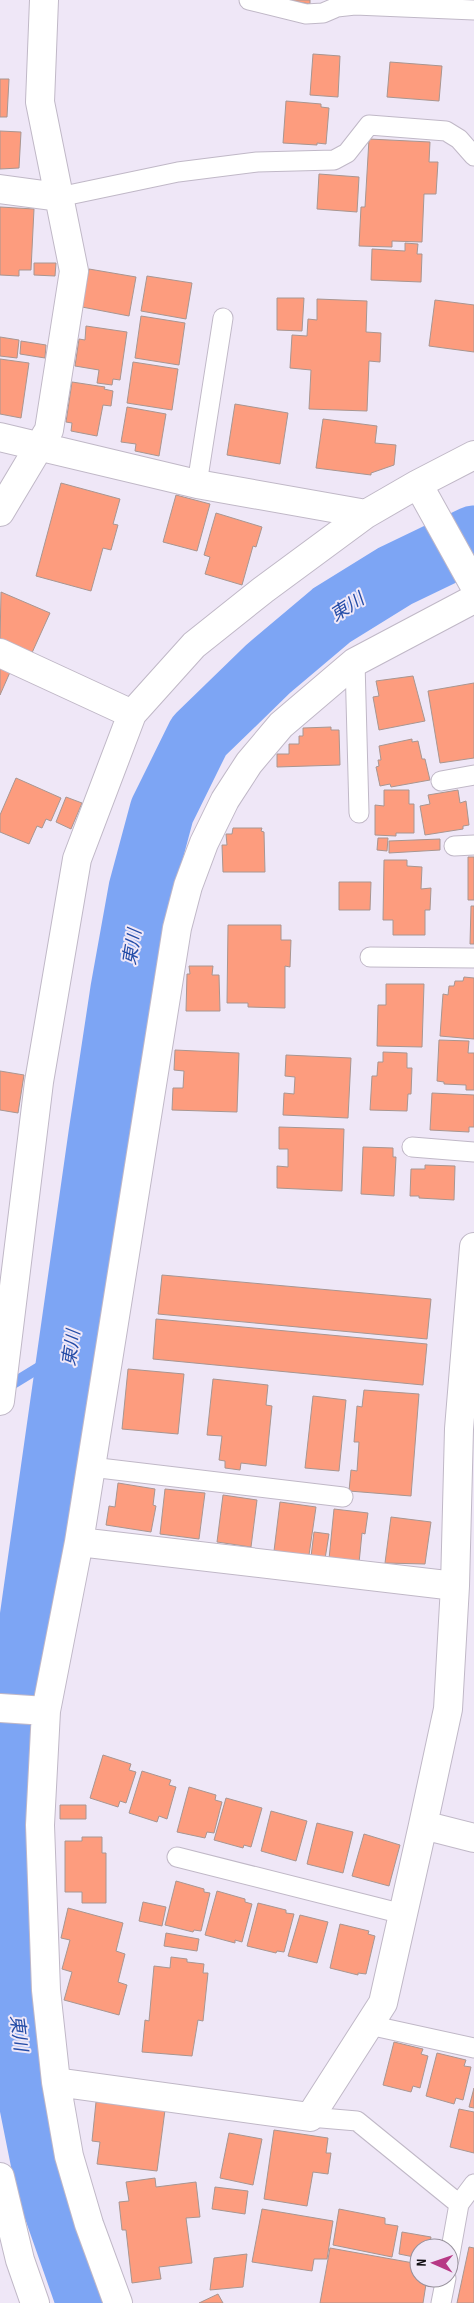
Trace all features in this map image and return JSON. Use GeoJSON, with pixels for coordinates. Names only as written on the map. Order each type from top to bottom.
{"type":"FeatureCollection","features":[{"type":"Feature","properties":{"kind":"street"},"geometry":{"type":"LineString","coordinates":[[0,512],[40,448],[49,430],[74,272],[40,102],[44,0]]}},
{"type":"Feature","properties":{"kind":"street"},"geometry":{"type":"LineString","coordinates":[[0,189],[59,197]]}},
{"type":"Feature","properties":{"kind":"street"},"geometry":{"type":"LineString","coordinates":[[0,437],[197,484],[366,514]]}},
{"type":"Feature","properties":{"kind":"street"},"geometry":{"type":"LineString","coordinates":[[0,1401],[4,1363],[10,1230],[39,1082],[77,859],[132,714],[194,645],[263,590],[366,514],[474,455]]}},
{"type":"Feature","properties":{"kind":"street"},"geometry":{"type":"LineString","coordinates":[[118,2303],[89,2224],[69,2156],[56,2082],[46,1990],[40,1826],[40,1711],[79,1542],[177,928],[188,886],[225,800],[249,763],[281,725],[355,662],[473,588],[434,511],[418,484]]}},
{"type":"Feature","properties":{"kind":"street"},"geometry":{"type":"LineString","coordinates":[[0,653],[132,714]]}},
{"type":"Feature","properties":{"kind":"street"},"geometry":{"type":"LineString","coordinates":[[56,2082],[310,2117],[383,2003],[448,1709],[467,1429],[474,1247]]}},
{"type":"Feature","properties":{"kind":"street"},"geometry":{"type":"LineString","coordinates":[[79,1542],[455,1586]]}},
{"type":"Feature","properties":{"kind":"street"},"geometry":{"type":"LineString","coordinates":[[0,1708],[40,1711]]}},
{"type":"Feature","properties":{"kind":"street"},"geometry":{"type":"LineString","coordinates":[[423,1825],[474,1838]]}},
{"type":"Feature","properties":{"kind":"street"},"geometry":{"type":"LineString","coordinates":[[0,2177],[20,2260],[35,2303]]}},
{"type":"Feature","properties":{"kind":"lane"},"geometry":{"type":"LineString","coordinates":[[248,0],[306,14],[322,13],[337,7],[355,5],[474,10]]}},
{"type":"Feature","properties":{"kind":"lane"},"geometry":{"type":"LineString","coordinates":[[59,197],[178,172],[257,162],[334,160],[347,153],[369,125],[446,131],[459,139],[474,156]]}},
{"type":"Feature","properties":{"kind":"lane"},"geometry":{"type":"LineString","coordinates":[[197,484],[223,318]]}},
{"type":"Feature","properties":{"kind":"lane"},"geometry":{"type":"LineString","coordinates":[[355,662],[358,813]]}},
{"type":"Feature","properties":{"kind":"lane"},"geometry":{"type":"LineString","coordinates":[[441,781],[474,775]]}},
{"type":"Feature","properties":{"kind":"lane"},"geometry":{"type":"LineString","coordinates":[[454,846],[474,845]]}},
{"type":"Feature","properties":{"kind":"lane"},"geometry":{"type":"LineString","coordinates":[[370,957],[474,958]]}},
{"type":"Feature","properties":{"kind":"lane"},"geometry":{"type":"LineString","coordinates":[[412,1147],[474,1152]]}},
{"type":"Feature","properties":{"kind":"lane"},"geometry":{"type":"LineString","coordinates":[[91,1467],[343,1497]]}},
{"type":"Feature","properties":{"kind":"lane"},"geometry":{"type":"LineString","coordinates":[[177,1857],[403,1914]]}},
{"type":"Feature","properties":{"kind":"lane"},"geometry":{"type":"LineString","coordinates":[[369,2024],[474,2048]]}},
{"type":"Feature","properties":{"kind":"lane"},"geometry":{"type":"LineString","coordinates":[[310,2117],[357,2121],[459,2204]]}},
{"type":"Feature","properties":{"kind":"lane"},"geometry":{"type":"LineString","coordinates":[[453,2238],[459,2204],[474,2184]]}},
{"type":"Feature","properties":{"kind":"lane"},"geometry":{"type":"LineString","coordinates":[[441,2303],[444,2288]]}},
{"type":"Feature","properties":{"kind":"building"},"geometry":{"type":"Polygon","coordinates":[[[287,0],[310,0],[310,4],[287,0]]]}},
{"type":"Feature","properties":{"kind":"building"},"geometry":{"type":"Polygon","coordinates":[[[313,54],[340,56],[338,97],[310,95],[313,54]]]}},
{"type":"Feature","properties":{"kind":"building"},"geometry":{"type":"Polygon","coordinates":[[[390,62],[442,66],[439,101],[387,97],[390,62]]]}},
{"type":"Feature","properties":{"kind":"building"},"geometry":{"type":"Polygon","coordinates":[[[0,79],[9,79],[7,117],[0,117],[0,79]]]}},
{"type":"Feature","properties":{"kind":"building"},"geometry":{"type":"Polygon","coordinates":[[[286,101],[321,104],[321,107],[329,108],[326,144],[283,143],[286,101]]]}},
{"type":"Feature","properties":{"kind":"building"},"geometry":{"type":"Polygon","coordinates":[[[0,131],[21,132],[19,168],[0,169],[0,131]]]}},
{"type":"Feature","properties":{"kind":"building"},"geometry":{"type":"Polygon","coordinates":[[[369,139],[430,142],[429,162],[438,162],[436,194],[424,194],[422,242],[392,241],[392,247],[359,246],[361,207],[365,207],[369,139]]]}},
{"type":"Feature","properties":{"kind":"building"},"geometry":{"type":"Polygon","coordinates":[[[319,174],[359,177],[357,212],[317,209],[319,174]]]}},
{"type":"Feature","properties":{"kind":"building"},"geometry":{"type":"Polygon","coordinates":[[[0,207],[34,209],[31,270],[19,270],[19,276],[0,275],[0,207]]]}},
{"type":"Feature","properties":{"kind":"building"},"geometry":{"type":"Polygon","coordinates":[[[405,243],[418,244],[417,254],[422,254],[421,282],[371,280],[372,249],[405,251],[405,243]]]}},
{"type":"Feature","properties":{"kind":"building"},"geometry":{"type":"Polygon","coordinates":[[[34,263],[56,263],[55,276],[34,275],[34,263]]]}},
{"type":"Feature","properties":{"kind":"building"},"geometry":{"type":"Polygon","coordinates":[[[89,269],[136,277],[129,316],[82,307],[89,269]]]}},
{"type":"Feature","properties":{"kind":"building"},"geometry":{"type":"Polygon","coordinates":[[[147,276],[192,283],[186,319],[141,311],[147,276]]]}},
{"type":"Feature","properties":{"kind":"building"},"geometry":{"type":"Polygon","coordinates":[[[277,298],[304,298],[302,331],[277,330],[277,298]]]}},
{"type":"Feature","properties":{"kind":"building"},"geometry":{"type":"Polygon","coordinates":[[[317,299],[367,301],[366,332],[381,333],[380,362],[369,361],[367,411],[309,409],[311,370],[290,368],[292,335],[307,336],[308,319],[317,320],[317,299]]]}},
{"type":"Feature","properties":{"kind":"building"},"geometry":{"type":"Polygon","coordinates":[[[435,300],[474,305],[474,352],[429,346],[435,300]]]}},
{"type":"Feature","properties":{"kind":"building"},"geometry":{"type":"Polygon","coordinates":[[[141,316],[185,323],[179,365],[135,358],[141,316]]]}},
{"type":"Feature","properties":{"kind":"building"},"geometry":{"type":"Polygon","coordinates":[[[86,326],[127,332],[120,380],[113,379],[112,385],[97,383],[99,370],[75,366],[79,339],[85,340],[86,326]]]}},
{"type":"Feature","properties":{"kind":"building"},"geometry":{"type":"Polygon","coordinates":[[[0,337],[19,340],[17,358],[0,356],[0,337]]]}},
{"type":"Feature","properties":{"kind":"building"},"geometry":{"type":"Polygon","coordinates":[[[21,341],[46,345],[45,358],[20,354],[21,341]]]}},
{"type":"Feature","properties":{"kind":"building"},"geometry":{"type":"Polygon","coordinates":[[[0,359],[29,363],[21,418],[0,414],[0,359]]]}},
{"type":"Feature","properties":{"kind":"building"},"geometry":{"type":"Polygon","coordinates":[[[133,362],[178,369],[172,410],[127,403],[133,362]]]}},
{"type":"Feature","properties":{"kind":"building"},"geometry":{"type":"Polygon","coordinates":[[[72,382],[105,387],[104,389],[113,391],[111,406],[103,405],[97,436],[71,431],[72,423],[66,422],[72,382]]]}},
{"type":"Feature","properties":{"kind":"building"},"geometry":{"type":"Polygon","coordinates":[[[235,404],[288,413],[280,464],[227,455],[235,404]]]}},
{"type":"Feature","properties":{"kind":"building"},"geometry":{"type":"Polygon","coordinates":[[[127,407],[166,414],[159,456],[135,451],[136,444],[121,442],[127,407]]]}},
{"type":"Feature","properties":{"kind":"building"},"geometry":{"type":"Polygon","coordinates":[[[323,419],[377,426],[375,443],[396,445],[394,465],[371,473],[371,475],[316,468],[323,419]]]}},
{"type":"Feature","properties":{"kind":"building"},"geometry":{"type":"Polygon","coordinates":[[[61,483],[120,499],[113,524],[118,525],[111,550],[103,548],[91,591],[36,576],[61,483]]]}},
{"type":"Feature","properties":{"kind":"building"},"geometry":{"type":"Polygon","coordinates":[[[176,495],[210,504],[197,551],[163,542],[176,495]]]}},
{"type":"Feature","properties":{"kind":"building"},"geometry":{"type":"Polygon","coordinates":[[[216,513],[262,527],[256,547],[253,546],[242,585],[205,574],[210,557],[204,555],[216,513]]]}},
{"type":"Feature","properties":{"kind":"building"},"geometry":{"type":"Polygon","coordinates":[[[1,592],[50,613],[31,655],[0,641],[1,592]]]}},
{"type":"Feature","properties":{"kind":"building"},"geometry":{"type":"Polygon","coordinates":[[[0,665],[11,670],[0,695],[0,665]]]}},
{"type":"Feature","properties":{"kind":"building"},"geometry":{"type":"Polygon","coordinates":[[[413,676],[425,721],[379,730],[373,697],[379,696],[376,681],[413,676]]]}},
{"type":"Feature","properties":{"kind":"building"},"geometry":{"type":"Polygon","coordinates":[[[474,683],[474,758],[440,763],[428,691],[474,683]]]}},
{"type":"Feature","properties":{"kind":"building"},"geometry":{"type":"Polygon","coordinates":[[[331,727],[331,730],[339,730],[340,765],[277,767],[277,754],[289,754],[289,744],[299,744],[299,736],[303,736],[303,728],[331,727]]]}},
{"type":"Feature","properties":{"kind":"building"},"geometry":{"type":"Polygon","coordinates":[[[412,739],[412,742],[418,741],[430,780],[391,787],[390,784],[380,786],[376,767],[379,766],[378,760],[381,760],[379,746],[412,739]]]}},
{"type":"Feature","properties":{"kind":"building"},"geometry":{"type":"Polygon","coordinates":[[[16,778],[61,798],[51,821],[46,819],[42,828],[37,826],[29,844],[0,832],[0,815],[16,778]]]}},
{"type":"Feature","properties":{"kind":"building"},"geometry":{"type":"Polygon","coordinates":[[[384,790],[409,790],[409,804],[414,804],[414,833],[396,833],[396,836],[375,835],[375,805],[384,806],[384,790]]]}},
{"type":"Feature","properties":{"kind":"building"},"geometry":{"type":"Polygon","coordinates":[[[458,790],[460,803],[466,801],[469,825],[463,826],[463,829],[425,835],[420,806],[430,804],[428,795],[458,790]]]}},
{"type":"Feature","properties":{"kind":"building"},"geometry":{"type":"Polygon","coordinates":[[[66,797],[82,803],[71,829],[56,822],[66,797]]]}},
{"type":"Feature","properties":{"kind":"building"},"geometry":{"type":"Polygon","coordinates":[[[233,828],[262,828],[261,831],[264,832],[265,872],[223,872],[222,845],[227,845],[226,834],[232,834],[233,828]]]}},
{"type":"Feature","properties":{"kind":"building"},"geometry":{"type":"Polygon","coordinates":[[[378,838],[388,838],[387,851],[377,850],[378,838]]]}},
{"type":"Feature","properties":{"kind":"building"},"geometry":{"type":"Polygon","coordinates":[[[440,839],[440,850],[389,853],[389,841],[440,839]]]}},
{"type":"Feature","properties":{"kind":"building"},"geometry":{"type":"Polygon","coordinates":[[[468,857],[474,857],[474,900],[468,900],[468,857]]]}},
{"type":"Feature","properties":{"kind":"building"},"geometry":{"type":"Polygon","coordinates":[[[384,860],[407,860],[407,866],[422,867],[421,889],[431,888],[430,910],[425,910],[425,935],[393,935],[393,920],[383,920],[384,860]]]}},
{"type":"Feature","properties":{"kind":"building"},"geometry":{"type":"Polygon","coordinates":[[[339,882],[371,882],[370,910],[339,910],[339,882]]]}},
{"type":"Feature","properties":{"kind":"building"},"geometry":{"type":"Polygon","coordinates":[[[471,906],[474,906],[474,944],[470,944],[471,906]]]}},
{"type":"Feature","properties":{"kind":"building"},"geometry":{"type":"Polygon","coordinates":[[[228,925],[281,925],[281,940],[291,940],[290,967],[285,966],[285,1008],[248,1007],[248,1003],[227,1003],[228,925]]]}},
{"type":"Feature","properties":{"kind":"building"},"geometry":{"type":"Polygon","coordinates":[[[189,966],[213,966],[212,975],[219,975],[220,1011],[186,1011],[187,974],[190,974],[189,966]]]}},
{"type":"Feature","properties":{"kind":"building"},"geometry":{"type":"Polygon","coordinates":[[[464,977],[474,978],[474,1039],[440,1036],[443,994],[448,995],[449,986],[454,986],[455,981],[463,981],[464,977]]]}},
{"type":"Feature","properties":{"kind":"building"},"geometry":{"type":"Polygon","coordinates":[[[386,984],[424,984],[422,1047],[377,1046],[378,1005],[386,1005],[386,984]]]}},
{"type":"Feature","properties":{"kind":"building"},"geometry":{"type":"Polygon","coordinates":[[[439,1040],[469,1041],[468,1053],[474,1053],[474,1090],[466,1090],[466,1085],[444,1084],[444,1082],[437,1081],[439,1040]]]}},
{"type":"Feature","properties":{"kind":"building"},"geometry":{"type":"Polygon","coordinates":[[[175,1050],[239,1053],[237,1112],[172,1110],[173,1088],[183,1088],[184,1071],[174,1070],[175,1050]]]}},
{"type":"Feature","properties":{"kind":"building"},"geometry":{"type":"Polygon","coordinates":[[[383,1052],[407,1053],[407,1068],[412,1068],[411,1094],[408,1094],[407,1111],[370,1110],[372,1076],[377,1076],[378,1062],[383,1062],[383,1052]]]}},
{"type":"Feature","properties":{"kind":"building"},"geometry":{"type":"Polygon","coordinates":[[[286,1055],[351,1058],[348,1118],[283,1115],[284,1093],[294,1094],[295,1077],[285,1076],[286,1055]]]}},
{"type":"Feature","properties":{"kind":"building"},"geometry":{"type":"Polygon","coordinates":[[[0,1071],[24,1075],[18,1113],[0,1110],[0,1071]]]}},
{"type":"Feature","properties":{"kind":"building"},"geometry":{"type":"Polygon","coordinates":[[[432,1093],[474,1095],[474,1127],[469,1127],[469,1132],[430,1130],[432,1093]]]}},
{"type":"Feature","properties":{"kind":"building"},"geometry":{"type":"Polygon","coordinates":[[[279,1127],[344,1129],[342,1191],[277,1188],[277,1166],[288,1167],[288,1149],[279,1149],[279,1127]]]}},
{"type":"Feature","properties":{"kind":"building"},"geometry":{"type":"Polygon","coordinates":[[[363,1147],[393,1148],[393,1157],[396,1157],[394,1196],[361,1194],[363,1147]]]}},
{"type":"Feature","properties":{"kind":"building"},"geometry":{"type":"Polygon","coordinates":[[[425,1165],[455,1166],[454,1200],[410,1196],[411,1169],[425,1169],[425,1165]]]}},
{"type":"Feature","properties":{"kind":"building"},"geometry":{"type":"Polygon","coordinates":[[[162,1275],[431,1299],[427,1339],[158,1314],[162,1275]]]}},
{"type":"Feature","properties":{"kind":"building"},"geometry":{"type":"Polygon","coordinates":[[[156,1319],[427,1344],[423,1385],[153,1359],[156,1319]]]}},
{"type":"Feature","properties":{"kind":"building"},"geometry":{"type":"Polygon","coordinates":[[[128,1369],[184,1374],[178,1434],[122,1429],[128,1369]]]}},
{"type":"Feature","properties":{"kind":"building"},"geometry":{"type":"Polygon","coordinates":[[[213,1379],[268,1385],[266,1405],[272,1406],[266,1466],[241,1463],[240,1470],[225,1468],[225,1461],[219,1460],[222,1436],[207,1435],[213,1379]]]}},
{"type":"Feature","properties":{"kind":"building"},"geometry":{"type":"Polygon","coordinates":[[[364,1390],[419,1394],[411,1496],[349,1491],[351,1470],[357,1471],[359,1442],[354,1442],[357,1406],[362,1407],[364,1390]]]}},
{"type":"Feature","properties":{"kind":"building"},"geometry":{"type":"Polygon","coordinates":[[[313,1396],[346,1400],[339,1471],[305,1468],[313,1396]]]}},
{"type":"Feature","properties":{"kind":"building"},"geometry":{"type":"Polygon","coordinates":[[[118,1483],[155,1489],[153,1505],[156,1506],[151,1532],[106,1525],[109,1506],[115,1507],[118,1483]]]}},
{"type":"Feature","properties":{"kind":"building"},"geometry":{"type":"Polygon","coordinates":[[[165,1489],[205,1493],[199,1539],[160,1534],[165,1489]]]}},
{"type":"Feature","properties":{"kind":"building"},"geometry":{"type":"Polygon","coordinates":[[[223,1495],[257,1500],[251,1547],[217,1542],[223,1495]]]}},
{"type":"Feature","properties":{"kind":"building"},"geometry":{"type":"Polygon","coordinates":[[[280,1502],[316,1507],[309,1555],[274,1551],[280,1502]]]}},
{"type":"Feature","properties":{"kind":"building"},"geometry":{"type":"Polygon","coordinates":[[[334,1509],[368,1513],[365,1534],[362,1533],[359,1563],[329,1559],[334,1509]]]}},
{"type":"Feature","properties":{"kind":"building"},"geometry":{"type":"Polygon","coordinates":[[[391,1517],[431,1522],[425,1564],[385,1563],[391,1517]]]}},
{"type":"Feature","properties":{"kind":"building"},"geometry":{"type":"Polygon","coordinates":[[[314,1532],[329,1534],[325,1559],[311,1557],[314,1532]]]}},
{"type":"Feature","properties":{"kind":"building"},"geometry":{"type":"Polygon","coordinates":[[[103,1755],[131,1764],[129,1770],[136,1772],[126,1803],[120,1801],[118,1807],[90,1798],[103,1755]]]}},
{"type":"Feature","properties":{"kind":"building"},"geometry":{"type":"Polygon","coordinates":[[[142,1771],[171,1780],[169,1785],[176,1787],[167,1819],[159,1816],[157,1822],[129,1813],[142,1771]]]}},
{"type":"Feature","properties":{"kind":"building"},"geometry":{"type":"Polygon","coordinates":[[[189,1787],[216,1795],[215,1800],[222,1802],[214,1833],[207,1832],[205,1838],[177,1832],[189,1787]]]}},
{"type":"Feature","properties":{"kind":"building"},"geometry":{"type":"Polygon","coordinates":[[[226,1798],[262,1808],[251,1847],[244,1845],[243,1848],[214,1840],[226,1798]]]}},
{"type":"Feature","properties":{"kind":"building"},"geometry":{"type":"Polygon","coordinates":[[[60,1805],[86,1805],[86,1819],[60,1819],[60,1805]]]}},
{"type":"Feature","properties":{"kind":"building"},"geometry":{"type":"Polygon","coordinates":[[[271,1811],[307,1821],[296,1861],[261,1851],[271,1811]]]}},
{"type":"Feature","properties":{"kind":"building"},"geometry":{"type":"Polygon","coordinates":[[[317,1823],[353,1832],[343,1873],[307,1864],[317,1823]]]}},
{"type":"Feature","properties":{"kind":"building"},"geometry":{"type":"Polygon","coordinates":[[[364,1834],[400,1845],[389,1886],[352,1876],[364,1834]]]}},
{"type":"Feature","properties":{"kind":"building"},"geometry":{"type":"Polygon","coordinates":[[[82,1837],[102,1837],[102,1853],[106,1853],[106,1903],[82,1903],[82,1892],[65,1892],[65,1841],[82,1841],[82,1837]]]}},
{"type":"Feature","properties":{"kind":"building"},"geometry":{"type":"Polygon","coordinates":[[[176,1881],[204,1889],[204,1892],[210,1893],[201,1931],[194,1930],[193,1932],[165,1925],[176,1881]]]}},
{"type":"Feature","properties":{"kind":"building"},"geometry":{"type":"Polygon","coordinates":[[[217,1891],[245,1899],[245,1902],[252,1904],[242,1942],[235,1940],[235,1943],[205,1935],[217,1891]]]}},
{"type":"Feature","properties":{"kind":"building"},"geometry":{"type":"Polygon","coordinates":[[[143,1902],[166,1907],[162,1926],[139,1921],[143,1902]]]}},
{"type":"Feature","properties":{"kind":"building"},"geometry":{"type":"Polygon","coordinates":[[[258,1903],[294,1914],[284,1952],[277,1951],[276,1953],[247,1946],[258,1903]]]}},
{"type":"Feature","properties":{"kind":"building"},"geometry":{"type":"Polygon","coordinates":[[[68,1908],[123,1923],[116,1951],[125,1954],[118,1982],[127,1985],[119,2015],[64,2000],[72,1972],[62,1969],[70,1940],[61,1938],[68,1908]]]}},
{"type":"Feature","properties":{"kind":"building"},"geometry":{"type":"Polygon","coordinates":[[[300,1915],[328,1922],[317,1963],[288,1956],[300,1915]]]}},
{"type":"Feature","properties":{"kind":"building"},"geometry":{"type":"Polygon","coordinates":[[[340,1924],[369,1931],[368,1934],[375,1936],[366,1974],[358,1973],[358,1975],[330,1968],[340,1924]]]}},
{"type":"Feature","properties":{"kind":"building"},"geometry":{"type":"Polygon","coordinates":[[[166,1933],[199,1939],[197,1951],[164,1946],[166,1933]]]}},
{"type":"Feature","properties":{"kind":"building"},"geometry":{"type":"Polygon","coordinates":[[[171,1957],[187,1959],[187,1962],[204,1964],[203,1973],[208,1973],[203,2021],[198,2020],[192,2056],[142,2052],[145,2020],[149,2021],[154,1966],[170,1968],[171,1957]]]}},
{"type":"Feature","properties":{"kind":"building"},"geometry":{"type":"Polygon","coordinates":[[[394,2042],[423,2049],[421,2054],[428,2056],[420,2088],[413,2086],[411,2092],[383,2085],[394,2042]]]}},
{"type":"Feature","properties":{"kind":"building"},"geometry":{"type":"Polygon","coordinates":[[[437,2053],[466,2060],[464,2066],[471,2067],[463,2100],[456,2098],[454,2104],[426,2096],[437,2053]]]}},
{"type":"Feature","properties":{"kind":"building"},"geometry":{"type":"Polygon","coordinates":[[[474,2088],[474,2108],[469,2107],[474,2088]]]}},
{"type":"Feature","properties":{"kind":"building"},"geometry":{"type":"Polygon","coordinates":[[[96,2102],[165,2110],[157,2171],[97,2164],[100,2142],[92,2141],[96,2102]]]}},
{"type":"Feature","properties":{"kind":"building"},"geometry":{"type":"Polygon","coordinates":[[[459,2109],[474,2112],[474,2153],[450,2147],[459,2109]]]}},
{"type":"Feature","properties":{"kind":"building"},"geometry":{"type":"Polygon","coordinates":[[[274,2130],[328,2138],[326,2153],[331,2153],[328,2174],[313,2172],[307,2206],[264,2199],[274,2130]]]}},
{"type":"Feature","properties":{"kind":"building"},"geometry":{"type":"Polygon","coordinates":[[[229,2133],[262,2139],[253,2185],[220,2178],[229,2133]]]}},
{"type":"Feature","properties":{"kind":"building"},"geometry":{"type":"Polygon","coordinates":[[[155,2178],[156,2187],[196,2182],[200,2217],[186,2218],[192,2263],[159,2267],[161,2279],[132,2283],[126,2230],[122,2230],[119,2202],[129,2201],[126,2182],[155,2178]]]}},
{"type":"Feature","properties":{"kind":"building"},"geometry":{"type":"Polygon","coordinates":[[[215,2187],[248,2191],[245,2214],[212,2209],[215,2187]]]}},
{"type":"Feature","properties":{"kind":"building"},"geometry":{"type":"Polygon","coordinates":[[[262,2209],[333,2221],[327,2259],[314,2259],[312,2271],[252,2262],[262,2209]]]}},
{"type":"Feature","properties":{"kind":"building"},"geometry":{"type":"Polygon","coordinates":[[[339,2209],[385,2218],[385,2224],[398,2226],[392,2257],[333,2245],[339,2209]]]}},
{"type":"Feature","properties":{"kind":"building"},"geometry":{"type":"Polygon","coordinates":[[[402,2232],[431,2237],[409,2238],[409,2256],[399,2254],[402,2232]]]}},
{"type":"Feature","properties":{"kind":"building"},"geometry":{"type":"Polygon","coordinates":[[[469,2247],[474,2248],[474,2303],[457,2303],[469,2247]]]}},
{"type":"Feature","properties":{"kind":"building"},"geometry":{"type":"Polygon","coordinates":[[[330,2248],[409,2262],[409,2288],[425,2288],[423,2303],[320,2303],[330,2248]]]}},
{"type":"Feature","properties":{"kind":"building"},"geometry":{"type":"Polygon","coordinates":[[[247,2254],[243,2287],[210,2290],[214,2258],[247,2254]]]}},
{"type":"Feature","properties":{"kind":"building"},"geometry":{"type":"Polygon","coordinates":[[[218,2294],[223,2303],[199,2303],[218,2294]]]}},
{"type":"Feature","properties":{"kind":"waterway","name":"東川"},"geometry":{"type":"LineString","coordinates":[[89,2303],[48,2186],[20,2046],[8,1922],[13,1787],[25,1668],[101,1134],[123,989],[141,889],[162,811],[199,736],[268,669],[332,615],[395,576],[474,538]]}},
{"type":"Feature","properties":{"kind":"waterway"},"geometry":{"type":"LineString","coordinates":[[4,1389],[71,1348]]}}]}
